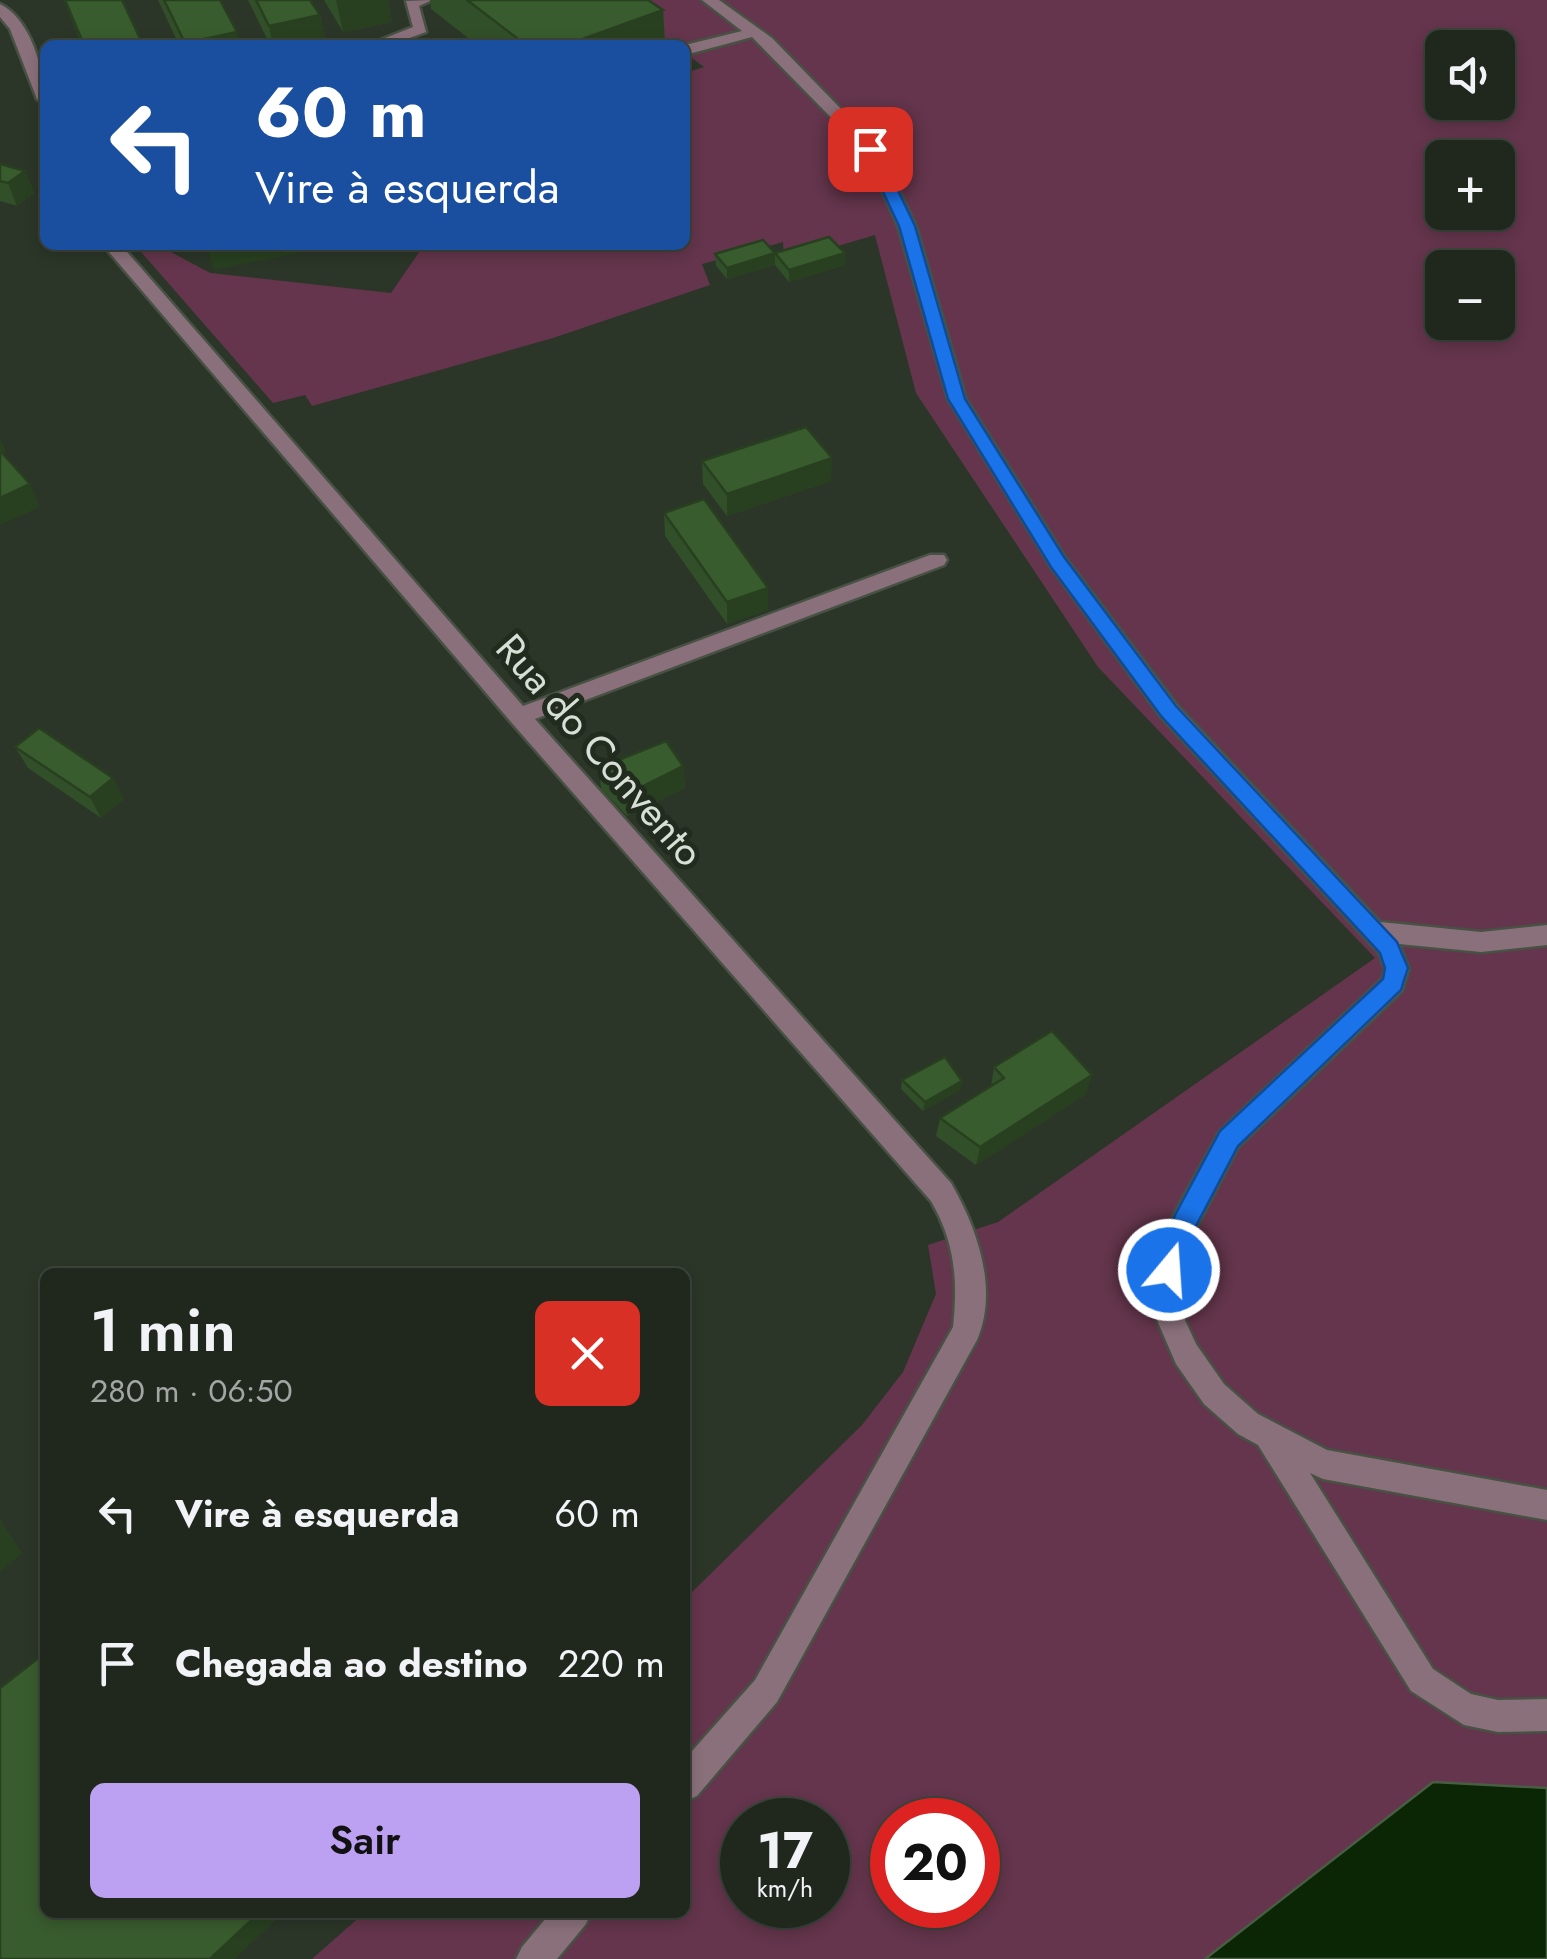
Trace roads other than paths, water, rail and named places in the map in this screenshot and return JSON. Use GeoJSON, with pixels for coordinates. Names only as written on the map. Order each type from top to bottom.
{"type":"FeatureCollection","features":[{"type":"Feature","properties":{"kind":"street"},"geometry":{"type":"LineString","coordinates":[[390,40],[422,29],[411,4],[424,0]]}},
{"type":"Feature","properties":{"kind":"street"},"geometry":{"type":"LineString","coordinates":[[709,0],[755,32],[846,119],[870,149],[907,226],[956,399],[1058,562],[1168,711],[1374,931],[1389,948],[1397,968],[1393,984],[1229,1139],[1184,1223],[1169,1270],[1172,1320],[1186,1354],[1214,1394],[1248,1424],[1324,1464],[1547,1505]]}},
{"type":"Feature","properties":{"kind":"street"},"geometry":{"type":"LineString","coordinates":[[0,8],[18,28],[40,85]]}},
{"type":"Feature","properties":{"kind":"street"},"geometry":{"type":"LineString","coordinates":[[690,49],[755,32]]}},
{"type":"Feature","properties":{"kind":"street","name":"Rua do Convento"},"geometry":{"type":"LineString","coordinates":[[116,250],[519,716],[940,1192],[965,1237],[973,1270],[968,1330],[766,1691],[690,1778]]}},
{"type":"Feature","properties":{"kind":"street"},"geometry":{"type":"LineString","coordinates":[[519,716],[937,560]]}},
{"type":"Feature","properties":{"kind":"street"},"geometry":{"type":"LineString","coordinates":[[1374,931],[1482,942],[1547,935]]}},
{"type":"Feature","properties":{"kind":"street"},"geometry":{"type":"LineString","coordinates":[[1269,1436],[1422,1680],[1464,1709],[1498,1716],[1547,1715]]}},
{"type":"Feature","properties":{"kind":"street"},"geometry":{"type":"LineString","coordinates":[[534,1959],[569,1918]]}}]}
